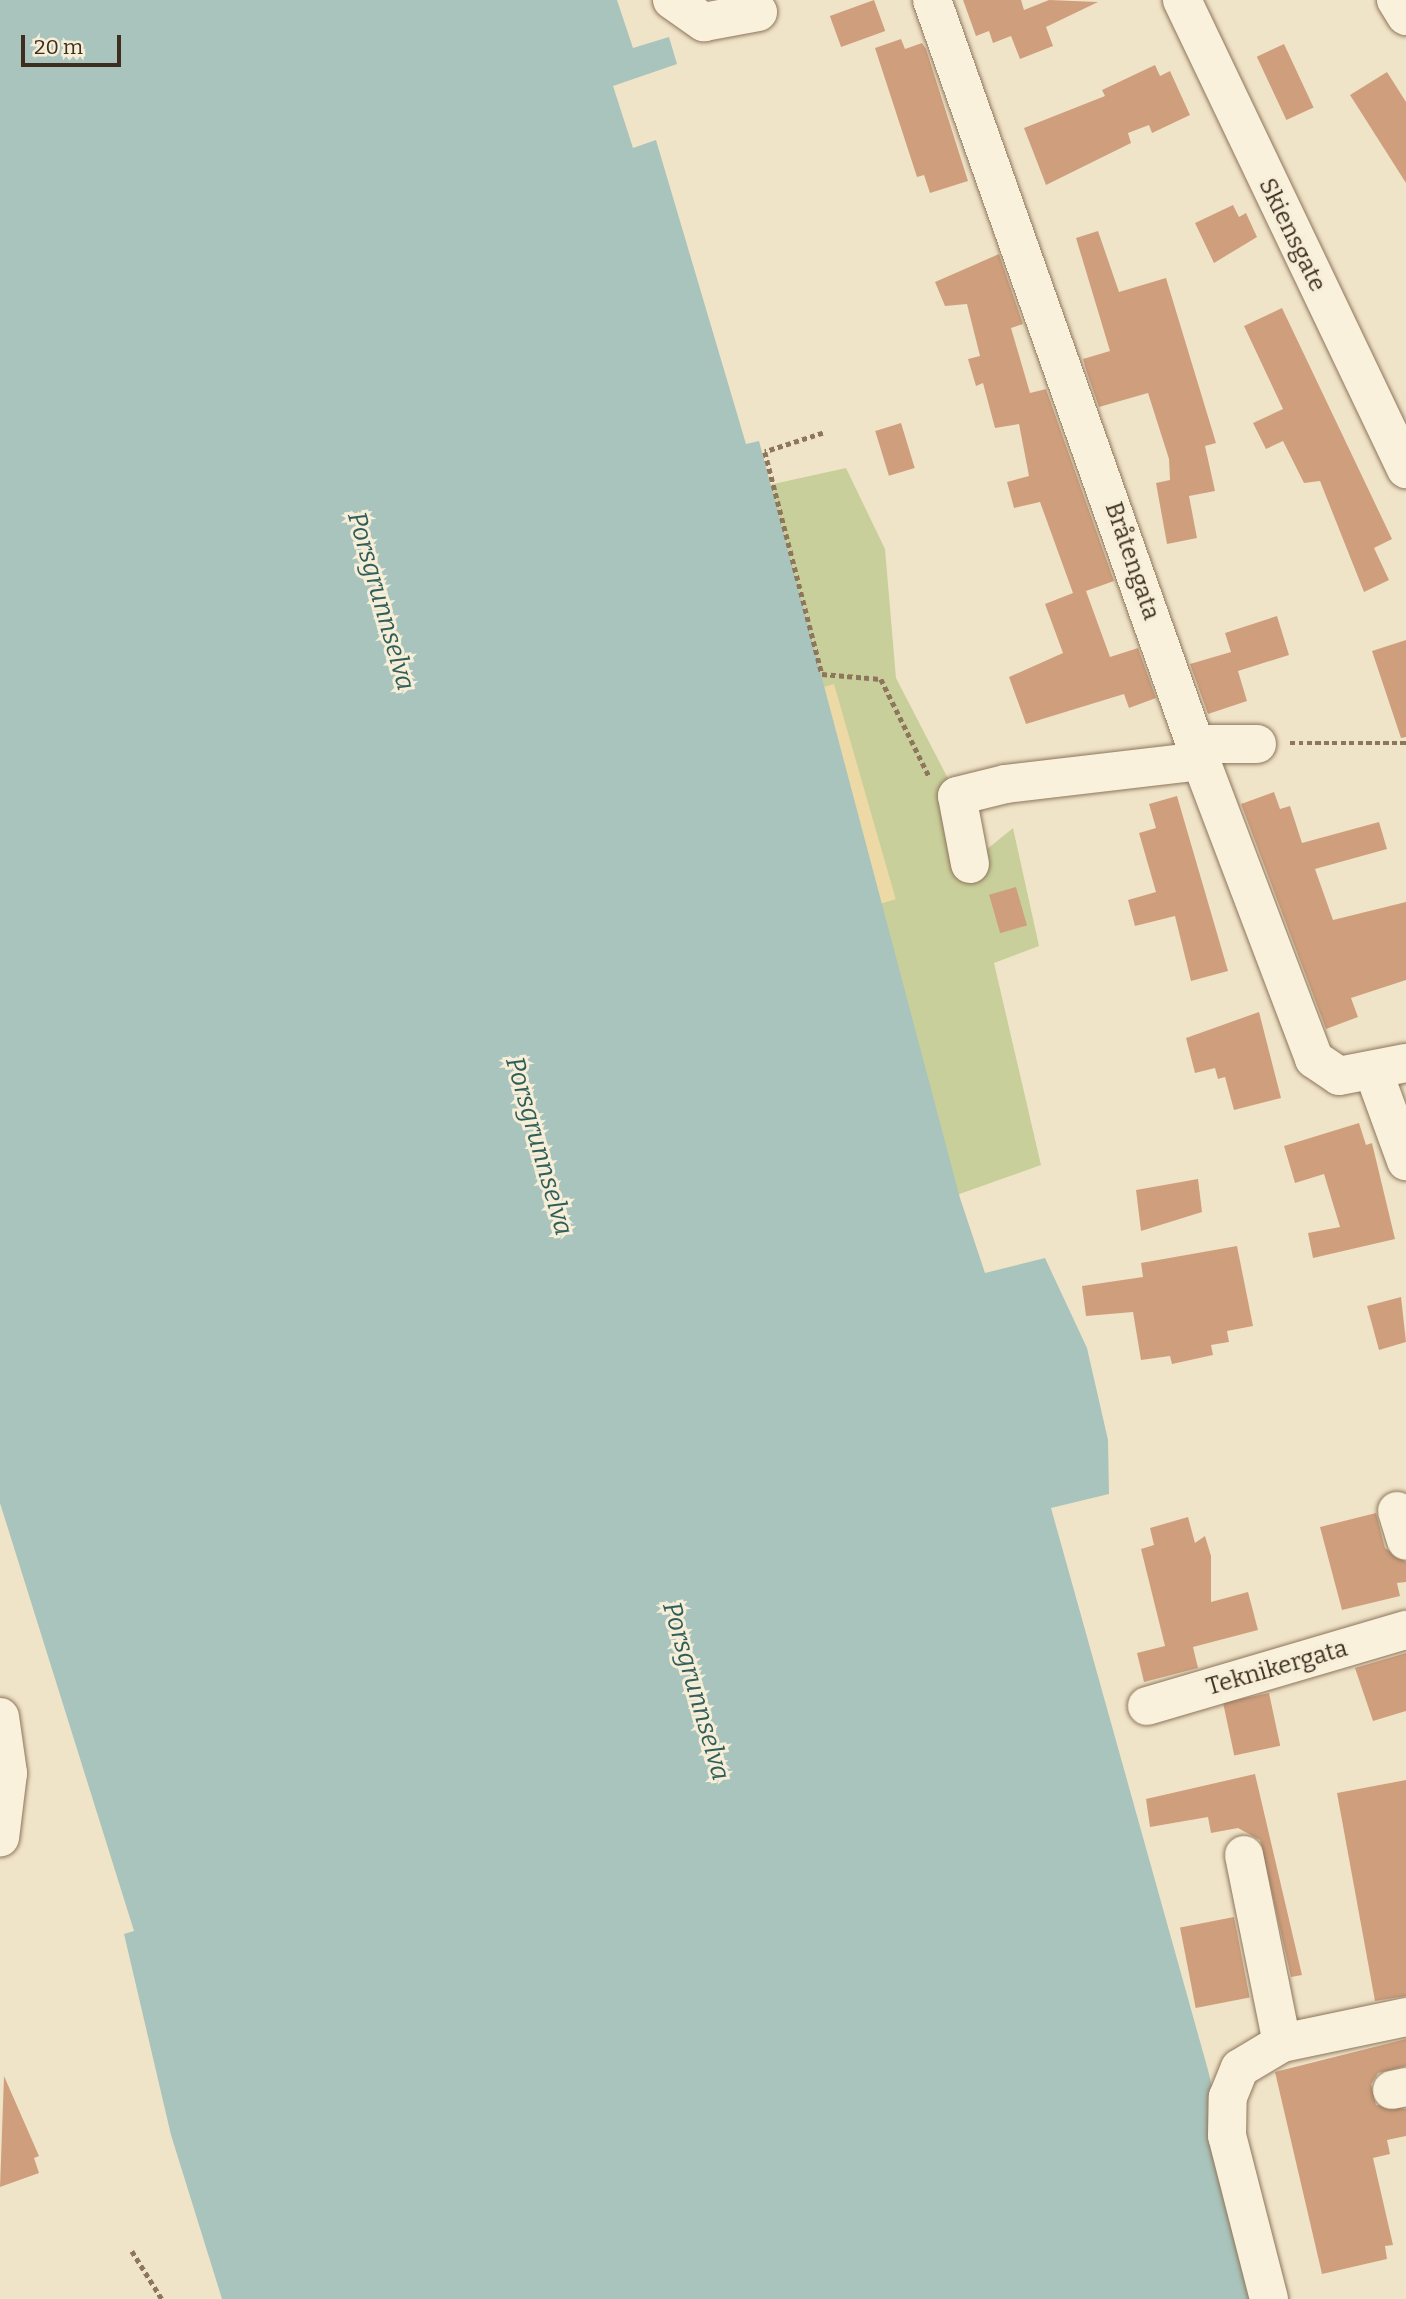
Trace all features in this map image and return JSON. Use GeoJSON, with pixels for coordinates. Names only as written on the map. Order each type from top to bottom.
{"type":"FeatureCollection","features":[{"type":"Feature","properties":{"kind":"street"},"geometry":{"type":"LineString","coordinates":[[672,0],[704,22],[758,12]]}},
{"type":"Feature","properties":{"kind":"street","name":"Bråtengata"},"geometry":{"type":"LineString","coordinates":[[932,0],[1198,752],[1314,1059],[1339,1076],[1390,1068],[1406,1161]]}},
{"type":"Feature","properties":{"kind":"street","name":"Skiensgate"},"geometry":{"type":"LineString","coordinates":[[1182,0],[1406,469]]}},
{"type":"Feature","properties":{"kind":"street"},"geometry":{"type":"LineString","coordinates":[[1396,0],[1406,16]]}},
{"type":"Feature","properties":{"kind":"street"},"geometry":{"type":"LineString","coordinates":[[970,864],[957,796],[1006,784],[1257,744]]}},
{"type":"Feature","properties":{"kind":"street","name":"Teknikergata"},"geometry":{"type":"LineString","coordinates":[[1147,1706],[1406,1630]]}},
{"type":"Feature","properties":{"kind":"street"},"geometry":{"type":"LineString","coordinates":[[0,1717],[8,1773],[0,1838]]}},
{"type":"Feature","properties":{"kind":"street"},"geometry":{"type":"LineString","coordinates":[[1244,1855],[1282,2043]]}},
{"type":"Feature","properties":{"kind":"street"},"geometry":{"type":"LineString","coordinates":[[1269,2299],[1227,2136],[1228,2097],[1240,2068],[1282,2043],[1406,2017]]}},
{"type":"Feature","properties":{"kind":"path"},"geometry":{"type":"LineString","coordinates":[[823,433],[765,452],[822,674],[881,679],[923,774],[957,796]]}},
{"type":"Feature","properties":{"kind":"path"},"geometry":{"type":"LineString","coordinates":[[1257,744],[1406,743]]}},
{"type":"Feature","properties":{"kind":"path"},"geometry":{"type":"LineString","coordinates":[[132,2251],[162,2299]]}},
{"type":"Feature","properties":{"kind":"green space"},"geometry":{"type":"Polygon","coordinates":[[[846,468],[885,549],[896,678],[957,796],[970,863],[1013,828],[1039,946],[994,963],[1041,1165],[951,1197],[751,489],[846,468]]]}},
{"type":"Feature","properties":{"kind":"sand"},"geometry":{"type":"Polygon","coordinates":[[[834,684],[896,899],[827,919],[765,704],[834,684]]]}},
{"type":"Feature","properties":{"kind":"water","name":"Porsgrunnselva"},"geometry":{"type":"Polygon","coordinates":[[[0,0],[617,0],[633,48],[669,37],[677,64],[613,86],[633,148],[656,140],[746,444],[759,441],[960,1198],[985,1273],[1045,1258],[1087,1348],[1108,1440],[1109,1494],[1051,1508],[1208,2070],[1262,2299],[222,2299],[171,2135],[124,1934],[134,1931],[0,1503],[0,0]]]}},
{"type":"Feature","properties":{"kind":"building"},"geometry":{"type":"Polygon","coordinates":[[[874,0],[885,31],[841,47],[830,16],[874,0]]]}},
{"type":"Feature","properties":{"kind":"building"},"geometry":{"type":"Polygon","coordinates":[[[963,0],[1021,0],[1024,10],[1049,0],[1098,2],[1046,27],[1053,46],[1020,59],[1011,36],[993,43],[989,31],[976,36],[963,0]]]}},
{"type":"Feature","properties":{"kind":"building"},"geometry":{"type":"Polygon","coordinates":[[[901,39],[905,49],[922,43],[926,49],[968,181],[930,193],[924,175],[917,177],[875,48],[901,39]]]}},
{"type":"Feature","properties":{"kind":"building"},"geometry":{"type":"Polygon","coordinates":[[[1284,44],[1314,107],[1286,120],[1257,57],[1284,44]]]}},
{"type":"Feature","properties":{"kind":"building"},"geometry":{"type":"Polygon","coordinates":[[[1155,65],[1160,76],[1170,71],[1190,115],[1152,133],[1149,125],[1128,133],[1131,143],[1046,185],[1024,128],[1105,96],[1102,90],[1155,65]]]}},
{"type":"Feature","properties":{"kind":"building"},"geometry":{"type":"Polygon","coordinates":[[[1387,72],[1406,102],[1406,183],[1350,95],[1387,72]]]}},
{"type":"Feature","properties":{"kind":"building"},"geometry":{"type":"Polygon","coordinates":[[[1233,205],[1239,217],[1246,213],[1257,237],[1214,263],[1195,223],[1233,205]]]}},
{"type":"Feature","properties":{"kind":"building"},"geometry":{"type":"Polygon","coordinates":[[[1098,231],[1119,292],[1166,278],[1216,443],[1205,446],[1215,491],[1189,496],[1197,538],[1167,544],[1156,483],[1170,480],[1169,459],[1148,393],[1099,407],[1086,370],[1083,359],[1110,351],[1076,238],[1098,231]]]}},
{"type":"Feature","properties":{"kind":"building"},"geometry":{"type":"Polygon","coordinates":[[[999,254],[1023,324],[1011,328],[1030,393],[1046,389],[1114,581],[1086,591],[1110,657],[1138,648],[1156,698],[1129,708],[1124,694],[1026,724],[1009,677],[1063,653],[1045,604],[1073,593],[1040,502],[1014,508],[1007,482],[1029,476],[1019,424],[995,428],[983,383],[976,386],[968,359],[980,356],[967,304],[945,306],[935,282],[999,254]]]}},
{"type":"Feature","properties":{"kind":"building"},"geometry":{"type":"Polygon","coordinates":[[[1282,308],[1392,539],[1374,548],[1389,580],[1364,592],[1320,481],[1304,483],[1283,441],[1266,449],[1253,423],[1283,409],[1244,326],[1282,308]]]}},
{"type":"Feature","properties":{"kind":"building"},"geometry":{"type":"Polygon","coordinates":[[[901,423],[915,468],[889,476],[875,431],[901,423]]]}},
{"type":"Feature","properties":{"kind":"building"},"geometry":{"type":"Polygon","coordinates":[[[1277,616],[1289,655],[1238,671],[1247,701],[1208,714],[1190,664],[1231,652],[1225,633],[1277,616]]]}},
{"type":"Feature","properties":{"kind":"building"},"geometry":{"type":"Polygon","coordinates":[[[1406,640],[1406,737],[1401,738],[1372,651],[1406,640]]]}},
{"type":"Feature","properties":{"kind":"building"},"geometry":{"type":"Polygon","coordinates":[[[1274,792],[1280,809],[1290,806],[1302,843],[1379,822],[1387,849],[1315,869],[1333,920],[1406,902],[1406,980],[1351,998],[1358,1017],[1326,1029],[1241,804],[1274,792]]]}},
{"type":"Feature","properties":{"kind":"building"},"geometry":{"type":"Polygon","coordinates":[[[1177,796],[1228,971],[1191,981],[1175,916],[1135,926],[1128,900],[1156,892],[1139,833],[1156,828],[1149,804],[1177,796]]]}},
{"type":"Feature","properties":{"kind":"building"},"geometry":{"type":"Polygon","coordinates":[[[1016,887],[1027,925],[1000,933],[989,895],[1016,887]]]}},
{"type":"Feature","properties":{"kind":"building"},"geometry":{"type":"Polygon","coordinates":[[[1259,1012],[1281,1098],[1234,1110],[1225,1077],[1218,1079],[1215,1068],[1195,1073],[1186,1038],[1259,1012]]]}},
{"type":"Feature","properties":{"kind":"building"},"geometry":{"type":"Polygon","coordinates":[[[1359,1123],[1366,1145],[1372,1143],[1395,1239],[1313,1258],[1308,1233],[1340,1227],[1324,1174],[1295,1183],[1284,1146],[1359,1123]]]}},
{"type":"Feature","properties":{"kind":"building"},"geometry":{"type":"Polygon","coordinates":[[[1198,1179],[1202,1212],[1141,1231],[1136,1190],[1198,1179]]]}},
{"type":"Feature","properties":{"kind":"building"},"geometry":{"type":"Polygon","coordinates":[[[1237,1246],[1253,1326],[1227,1331],[1229,1342],[1211,1345],[1213,1355],[1172,1364],[1170,1356],[1141,1360],[1133,1312],[1086,1316],[1082,1286],[1143,1277],[1141,1263],[1237,1246]]]}},
{"type":"Feature","properties":{"kind":"building"},"geometry":{"type":"Polygon","coordinates":[[[1401,1297],[1406,1342],[1379,1350],[1367,1306],[1401,1297]]]}},
{"type":"Feature","properties":{"kind":"building"},"geometry":{"type":"Polygon","coordinates":[[[1376,1513],[1385,1548],[1406,1562],[1406,1582],[1397,1583],[1400,1596],[1342,1610],[1320,1527],[1376,1513]]]}},
{"type":"Feature","properties":{"kind":"building"},"geometry":{"type":"Polygon","coordinates":[[[1188,1517],[1195,1543],[1205,1536],[1211,1556],[1211,1602],[1248,1592],[1258,1630],[1193,1647],[1198,1668],[1144,1682],[1137,1653],[1165,1646],[1141,1549],[1154,1545],[1150,1528],[1188,1517]]]}},
{"type":"Feature","properties":{"kind":"building"},"geometry":{"type":"Polygon","coordinates":[[[1406,1653],[1406,1711],[1373,1721],[1355,1668],[1406,1653]]]}},
{"type":"Feature","properties":{"kind":"building"},"geometry":{"type":"Polygon","coordinates":[[[1269,1693],[1280,1746],[1234,1756],[1223,1703],[1269,1693]]]}},
{"type":"Feature","properties":{"kind":"building"},"geometry":{"type":"Polygon","coordinates":[[[1255,1774],[1302,1975],[1291,1977],[1260,1840],[1238,1828],[1211,1833],[1208,1817],[1150,1827],[1146,1799],[1255,1774]]]}},
{"type":"Feature","properties":{"kind":"building"},"geometry":{"type":"Polygon","coordinates":[[[1406,1780],[1406,1996],[1375,2001],[1337,1793],[1406,1780]]]}},
{"type":"Feature","properties":{"kind":"building"},"geometry":{"type":"Polygon","coordinates":[[[1234,1917],[1250,1997],[1196,2008],[1180,1927],[1234,1917]]]}},
{"type":"Feature","properties":{"kind":"building"},"geometry":{"type":"Polygon","coordinates":[[[1406,2039],[1406,2066],[1378,2073],[1371,2084],[1376,2105],[1406,2109],[1406,2136],[1387,2140],[1390,2154],[1373,2158],[1393,2245],[1385,2246],[1387,2259],[1322,2274],[1275,2072],[1406,2039]]]}},
{"type":"Feature","properties":{"kind":"building"},"geometry":{"type":"Polygon","coordinates":[[[4,2076],[39,2156],[34,2158],[39,2173],[0,2187],[4,2076]]]}}]}
